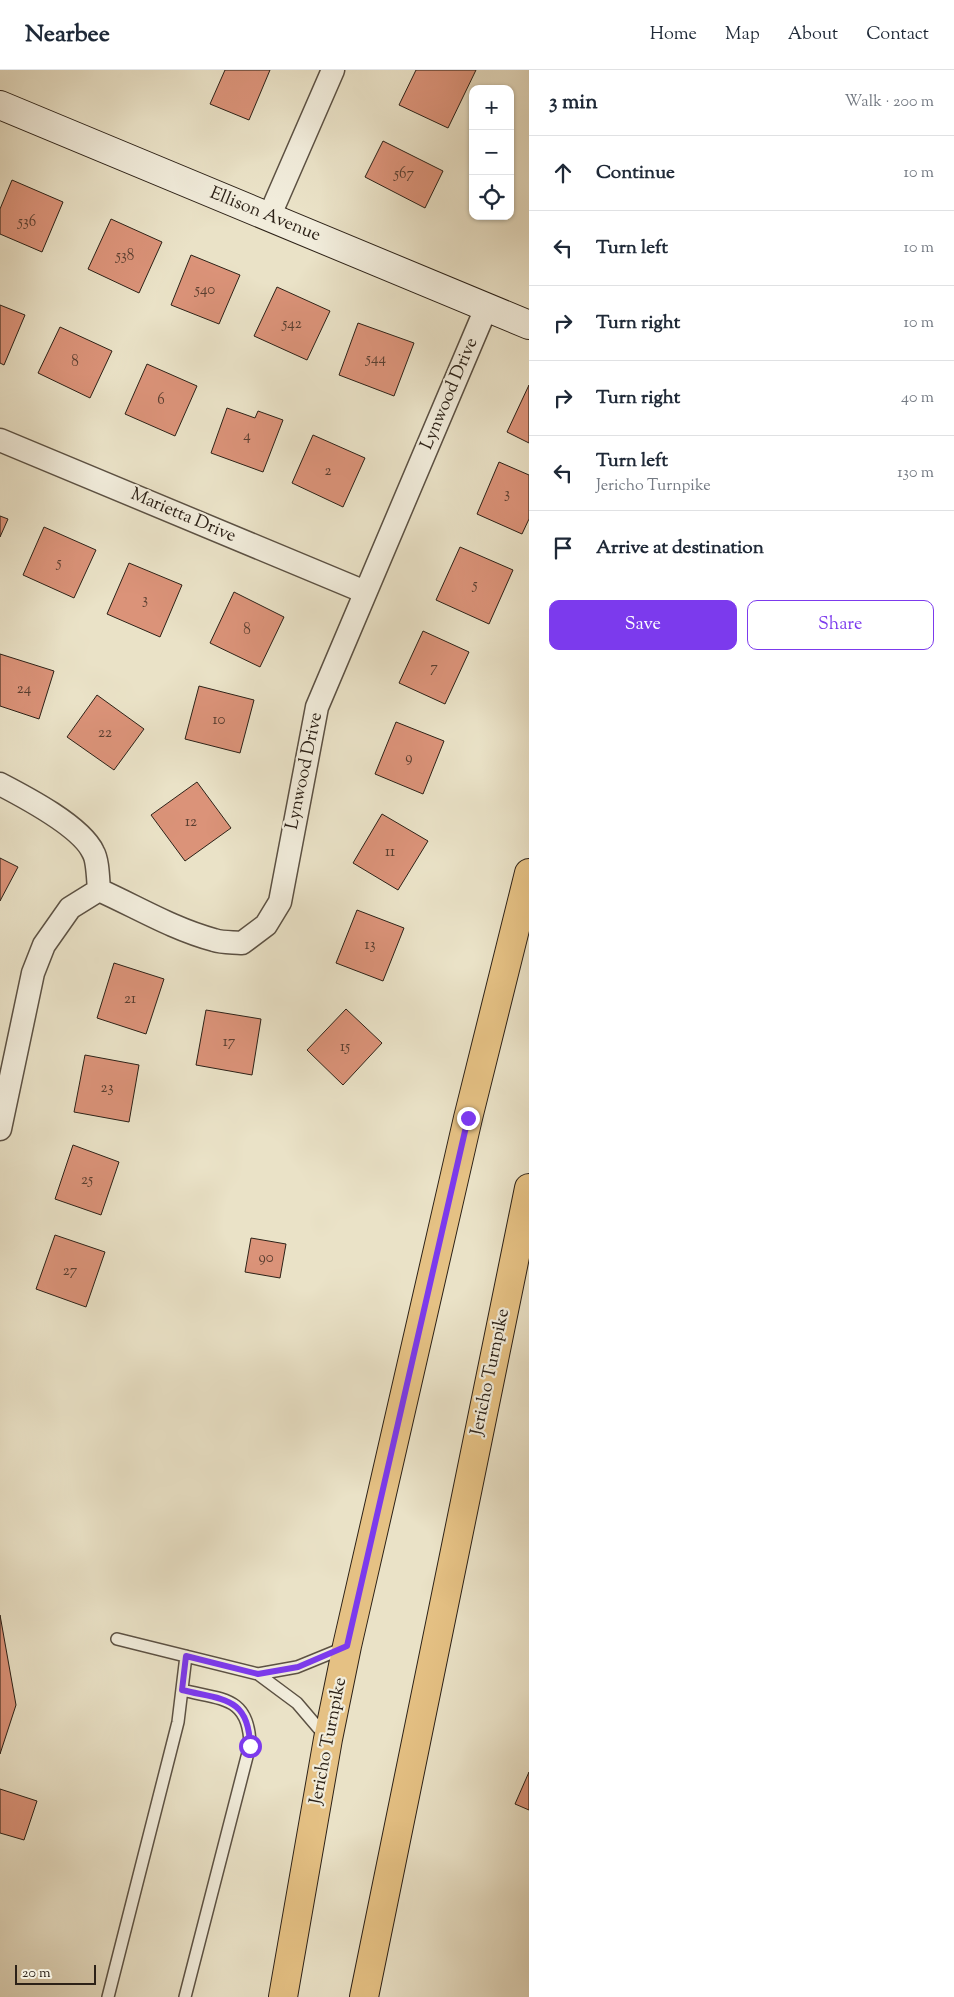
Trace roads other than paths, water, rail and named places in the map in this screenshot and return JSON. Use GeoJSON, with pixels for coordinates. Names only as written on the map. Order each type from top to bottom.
{"type":"FeatureCollection","features":[{"type":"Feature","properties":{"kind":"main road","name":"Jericho Turnpike"},"geometry":{"type":"LineString","coordinates":[[283,1997],[328,1739],[347,1646],[468,1118],[529,873]]}},
{"type":"Feature","properties":{"kind":"main road","name":"Jericho Turnpike"},"geometry":{"type":"LineString","coordinates":[[364,1997],[529,1188]]}},
{"type":"Feature","properties":{"kind":"street"},"geometry":{"type":"LineString","coordinates":[[269,216],[333,70]]}},
{"type":"Feature","properties":{"kind":"street","name":"Ellison Avenue"},"geometry":{"type":"LineString","coordinates":[[0,105],[529,325]]}},
{"type":"Feature","properties":{"kind":"street","name":"Lynwood Drive"},"geometry":{"type":"LineString","coordinates":[[99,890],[161,921],[215,941],[242,943],[266,924],[280,902],[317,707],[487,306]]}},
{"type":"Feature","properties":{"kind":"street","name":"Marietta Drive"},"geometry":{"type":"LineString","coordinates":[[0,440],[365,592]]}},
{"type":"Feature","properties":{"kind":"street"},"geometry":{"type":"LineString","coordinates":[[0,784],[42,807],[81,836],[94,852],[99,890],[70,908],[44,945],[32,974],[1,1115]]}},
{"type":"Feature","properties":{"kind":"lane"},"geometry":{"type":"LineString","coordinates":[[117,1639],[258,1674],[297,1703],[328,1739]]}},
{"type":"Feature","properties":{"kind":"lane"},"geometry":{"type":"LineString","coordinates":[[258,1674],[298,1667],[347,1646]]}},
{"type":"Feature","properties":{"kind":"lane"},"geometry":{"type":"LineString","coordinates":[[108,1997],[178,1722],[186,1656]]}},
{"type":"Feature","properties":{"kind":"lane"},"geometry":{"type":"LineString","coordinates":[[182,1690],[237,1705],[246,1717],[250,1731],[250,1746],[185,1997]]}}]}
